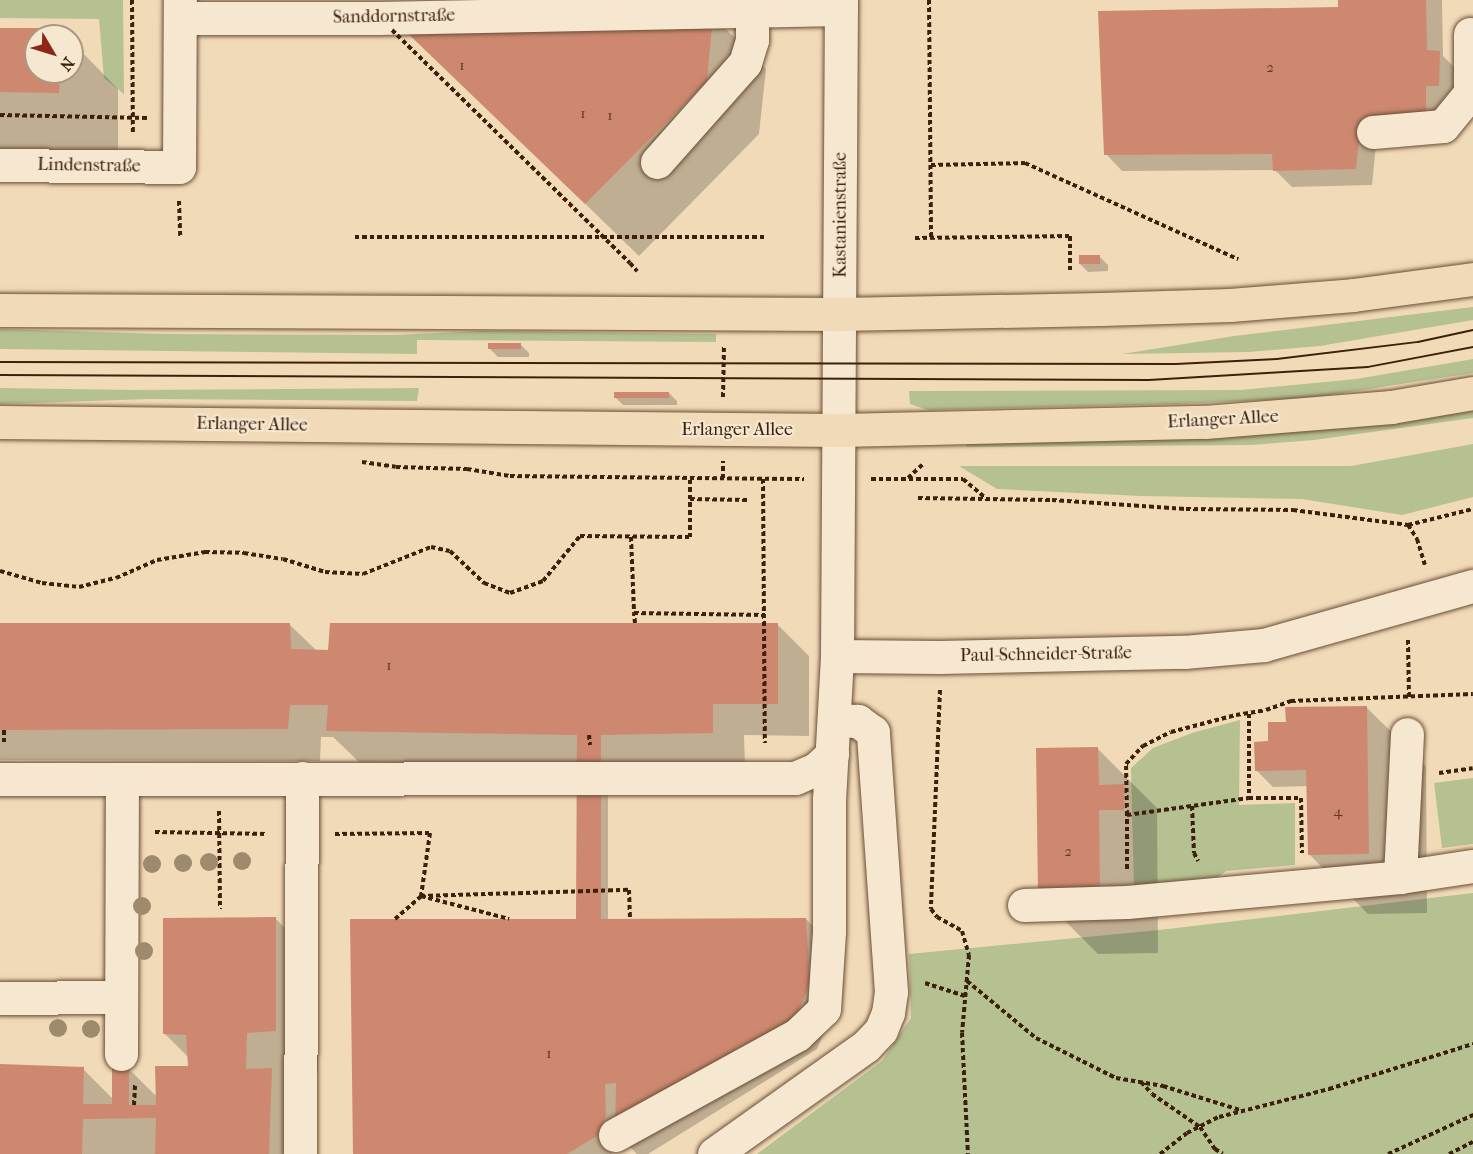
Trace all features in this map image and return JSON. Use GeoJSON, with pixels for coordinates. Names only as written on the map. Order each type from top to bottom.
{"type":"FeatureCollection","features":[{"type":"Feature","properties":{"kind":"main road"},"geometry":{"type":"LineString","coordinates":[[0,310],[840,314],[1230,305],[1353,295],[1473,279]]}},
{"type":"Feature","properties":{"kind":"main road","name":"Erlanger Allee"},"geometry":{"type":"LineString","coordinates":[[0,422],[840,430],[1217,421],[1380,409],[1473,393]]}},
{"type":"Feature","properties":{"kind":"street","name":"Sanddornstraße"},"geometry":{"type":"LineString","coordinates":[[179,167],[180,9],[378,18],[752,9],[841,4]]}},
{"type":"Feature","properties":{"kind":"street","name":"Kastanienstraße"},"geometry":{"type":"LineString","coordinates":[[840,430],[841,4]]}},
{"type":"Feature","properties":{"kind":"street"},"geometry":{"type":"LineString","coordinates":[[657,162],[745,63],[752,40],[752,9]]}},
{"type":"Feature","properties":{"kind":"street"},"geometry":{"type":"LineString","coordinates":[[1373,132],[1443,126],[1471,93],[1470,34]]}},
{"type":"Feature","properties":{"kind":"street","name":"Lindenstraße"},"geometry":{"type":"LineString","coordinates":[[0,165],[179,167]]}},
{"type":"Feature","properties":{"kind":"street"},"geometry":{"type":"LineString","coordinates":[[615,1135],[797,1035],[824,1009],[829,932],[829,800],[837,656],[840,430]]}},
{"type":"Feature","properties":{"kind":"street","name":"Paul-Schneider-Straße"},"geometry":{"type":"LineString","coordinates":[[837,656],[939,657],[1184,652],[1264,645],[1473,586]]}},
{"type":"Feature","properties":{"kind":"street"},"geometry":{"type":"LineString","coordinates":[[714,1154],[866,1046],[881,1030],[888,1013],[891,992],[873,732],[858,721],[834,720]]}},
{"type":"Feature","properties":{"kind":"street"},"geometry":{"type":"LineString","coordinates":[[1400,877],[1407,734]]}},
{"type":"Feature","properties":{"kind":"street"},"geometry":{"type":"LineString","coordinates":[[0,779],[795,778],[816,769],[832,753]]}},
{"type":"Feature","properties":{"kind":"street"},"geometry":{"type":"LineString","coordinates":[[300,1154],[302,778]]}},
{"type":"Feature","properties":{"kind":"street"},"geometry":{"type":"LineString","coordinates":[[121,1054],[122,779]]}},
{"type":"Feature","properties":{"kind":"street"},"geometry":{"type":"LineString","coordinates":[[1024,905],[1127,902],[1400,877],[1473,866]]}},
{"type":"Feature","properties":{"kind":"street"},"geometry":{"type":"LineString","coordinates":[[0,998],[121,997]]}},
{"type":"Feature","properties":{"kind":"path"},"geometry":{"type":"LineString","coordinates":[[132,0],[134,166]]}},
{"type":"Feature","properties":{"kind":"path"},"geometry":{"type":"LineString","coordinates":[[929,0],[932,238]]}},
{"type":"Feature","properties":{"kind":"path"},"geometry":{"type":"LineString","coordinates":[[392,30],[638,271]]}},
{"type":"Feature","properties":{"kind":"path"},"geometry":{"type":"LineString","coordinates":[[0,116],[133,117]]}},
{"type":"Feature","properties":{"kind":"path"},"geometry":{"type":"LineString","coordinates":[[931,165],[1024,163],[1238,259]]}},
{"type":"Feature","properties":{"kind":"path"},"geometry":{"type":"LineString","coordinates":[[915,238],[1070,236],[1070,271]]}},
{"type":"Feature","properties":{"kind":"path"},"geometry":{"type":"LineString","coordinates":[[355,237],[764,237]]}},
{"type":"Feature","properties":{"kind":"path"},"geometry":{"type":"LineString","coordinates":[[723,478],[724,313]]}},
{"type":"Feature","properties":{"kind":"path"},"geometry":{"type":"LineString","coordinates":[[510,476],[815,479]]}},
{"type":"Feature","properties":{"kind":"path"},"geometry":{"type":"LineString","coordinates":[[0,571],[42,583],[79,587],[116,578],[157,560],[205,552],[244,553],[283,559],[325,572],[363,574],[431,547],[450,551],[484,584],[510,593],[543,581],[580,536],[690,537],[690,478]]}},
{"type":"Feature","properties":{"kind":"path"},"geometry":{"type":"LineString","coordinates":[[763,479],[765,743]]}},
{"type":"Feature","properties":{"kind":"path"},"geometry":{"type":"LineString","coordinates":[[870,479],[963,479],[986,498]]}},
{"type":"Feature","properties":{"kind":"path"},"geometry":{"type":"LineString","coordinates":[[918,498],[986,498],[1186,509],[1293,510],[1408,525],[1473,509]]}},
{"type":"Feature","properties":{"kind":"path"},"geometry":{"type":"LineString","coordinates":[[690,500],[749,500]]}},
{"type":"Feature","properties":{"kind":"path"},"geometry":{"type":"LineString","coordinates":[[1408,525],[1417,539],[1429,574]]}},
{"type":"Feature","properties":{"kind":"path"},"geometry":{"type":"LineString","coordinates":[[632,537],[635,623]]}},
{"type":"Feature","properties":{"kind":"path"},"geometry":{"type":"LineString","coordinates":[[634,613],[765,615]]}},
{"type":"Feature","properties":{"kind":"path"},"geometry":{"type":"LineString","coordinates":[[1407,734],[1408,638]]}},
{"type":"Feature","properties":{"kind":"path"},"geometry":{"type":"LineString","coordinates":[[940,687],[931,909],[937,917],[962,931],[969,955],[962,1033],[968,1154]]}},
{"type":"Feature","properties":{"kind":"path"},"geometry":{"type":"LineString","coordinates":[[1127,902],[1126,764],[1143,746],[1171,732],[1236,715],[1249,714],[1291,701],[1473,694]]}},
{"type":"Feature","properties":{"kind":"path"},"geometry":{"type":"LineString","coordinates":[[1249,714],[1249,798]]}},
{"type":"Feature","properties":{"kind":"path"},"geometry":{"type":"LineString","coordinates":[[4,730],[4,747]]}},
{"type":"Feature","properties":{"kind":"path"},"geometry":{"type":"LineString","coordinates":[[589,735],[590,745]]}},
{"type":"Feature","properties":{"kind":"path"},"geometry":{"type":"LineString","coordinates":[[218,779],[220,909]]}},
{"type":"Feature","properties":{"kind":"path"},"geometry":{"type":"LineString","coordinates":[[1127,814],[1249,798],[1301,798],[1302,886]]}},
{"type":"Feature","properties":{"kind":"path"},"geometry":{"type":"LineString","coordinates":[[1192,806],[1194,853],[1200,865]]}},
{"type":"Feature","properties":{"kind":"path"},"geometry":{"type":"LineString","coordinates":[[422,896],[430,833]]}},
{"type":"Feature","properties":{"kind":"path"},"geometry":{"type":"LineString","coordinates":[[395,919],[422,896],[629,890],[630,918]]}},
{"type":"Feature","properties":{"kind":"path"},"geometry":{"type":"LineString","coordinates":[[422,896],[509,919]]}},
{"type":"Feature","properties":{"kind":"path"},"geometry":{"type":"LineString","coordinates":[[918,981],[965,996]]}},
{"type":"Feature","properties":{"kind":"path"},"geometry":{"type":"LineString","coordinates":[[966,981],[1036,1038],[1116,1078],[1163,1086],[1241,1110]]}},
{"type":"Feature","properties":{"kind":"path"},"geometry":{"type":"LineString","coordinates":[[1160,1154],[1187,1133],[1241,1110],[1329,1089],[1473,1044]]}},
{"type":"Feature","properties":{"kind":"path"},"geometry":{"type":"LineString","coordinates":[[1141,1082],[1152,1094],[1200,1127],[1215,1149],[1222,1154]]}},
{"type":"Feature","properties":{"kind":"path"},"geometry":{"type":"LineString","coordinates":[[1388,1154],[1473,1115]]}},
{"type":"Feature","properties":{"kind":"path"},"geometry":{"type":"LineString","coordinates":[[1449,1154],[1473,1142]]}},
{"type":"Feature","properties":{"kind":"green space"},"geometry":{"type":"Polygon","coordinates":[[[0,0],[123,0],[124,94],[104,78],[99,19],[0,18],[0,0]]]}},
{"type":"Feature","properties":{"kind":"green space"},"geometry":{"type":"Polygon","coordinates":[[[1473,307],[1473,320],[1320,346],[1249,352],[1122,354],[1234,336],[1473,307]]]}},
{"type":"Feature","properties":{"kind":"green space"},"geometry":{"type":"Polygon","coordinates":[[[0,329],[163,334],[394,335],[481,331],[716,334],[716,342],[417,340],[417,354],[0,349],[0,329]]]}},
{"type":"Feature","properties":{"kind":"green space"},"geometry":{"type":"Polygon","coordinates":[[[1473,359],[1473,373],[1310,398],[928,410],[910,404],[909,391],[1240,390],[1356,379],[1473,359]]]}},
{"type":"Feature","properties":{"kind":"green space"},"geometry":{"type":"Polygon","coordinates":[[[0,388],[134,390],[419,388],[417,401],[149,399],[0,404],[0,388]]]}},
{"type":"Feature","properties":{"kind":"green space"},"geometry":{"type":"Polygon","coordinates":[[[1473,411],[1473,418],[1314,440],[1252,445],[966,447],[966,441],[1420,418],[1473,411]]]}},
{"type":"Feature","properties":{"kind":"green space"},"geometry":{"type":"Polygon","coordinates":[[[1473,444],[1473,497],[1402,515],[1302,499],[1141,496],[997,489],[959,466],[1351,466],[1473,444]]]}},
{"type":"Feature","properties":{"kind":"green space"},"geometry":{"type":"Polygon","coordinates":[[[1240,720],[1239,805],[1295,803],[1295,865],[1226,871],[1213,881],[1134,890],[1131,768],[1153,748],[1192,733],[1240,720]]]}},
{"type":"Feature","properties":{"kind":"green space"},"geometry":{"type":"Polygon","coordinates":[[[1473,778],[1473,844],[1442,848],[1434,783],[1473,778]]]}},
{"type":"Feature","properties":{"kind":"green space"},"geometry":{"type":"Polygon","coordinates":[[[1473,893],[1473,1154],[757,1154],[882,1061],[911,1018],[909,954],[1159,930],[1473,893]]]}},
{"type":"Feature","properties":{"kind":"building"},"geometry":{"type":"Polygon","coordinates":[[[1338,0],[1426,0],[1427,50],[1440,51],[1439,86],[1426,86],[1426,117],[1361,119],[1356,169],[1273,171],[1272,154],[1104,155],[1098,11],[1338,7],[1338,0]]]}},
{"type":"Feature","properties":{"kind":"building"},"geometry":{"type":"Polygon","coordinates":[[[713,15],[707,81],[585,204],[398,24],[713,15]]]}},
{"type":"Feature","properties":{"kind":"building"},"geometry":{"type":"Polygon","coordinates":[[[0,28],[24,28],[24,84],[59,84],[59,93],[0,92],[0,28]]]}},
{"type":"Feature","properties":{"kind":"building"},"geometry":{"type":"Polygon","coordinates":[[[1079,255],[1100,255],[1100,264],[1079,264],[1079,255]]]}},
{"type":"Feature","properties":{"kind":"building"},"geometry":{"type":"Polygon","coordinates":[[[488,343],[521,343],[521,349],[488,349],[488,343]]]}},
{"type":"Feature","properties":{"kind":"building"},"geometry":{"type":"Polygon","coordinates":[[[614,392],[669,392],[669,398],[614,398],[614,392]]]}},
{"type":"Feature","properties":{"kind":"building"},"geometry":{"type":"Polygon","coordinates":[[[0,623],[290,623],[291,649],[328,650],[330,623],[778,623],[778,704],[713,704],[713,733],[601,735],[601,919],[806,918],[810,983],[793,1024],[615,1135],[616,1083],[605,1084],[606,1116],[597,1136],[567,1154],[353,1154],[350,919],[576,919],[577,735],[326,731],[328,705],[290,705],[288,729],[0,730],[0,623]]]}},
{"type":"Feature","properties":{"kind":"building"},"geometry":{"type":"Polygon","coordinates":[[[1367,706],[1369,854],[1308,855],[1306,770],[1255,771],[1254,742],[1268,741],[1268,722],[1286,722],[1285,707],[1367,706]]]}},
{"type":"Feature","properties":{"kind":"building"},"geometry":{"type":"Polygon","coordinates":[[[1098,747],[1099,785],[1124,784],[1124,810],[1099,810],[1100,895],[1038,895],[1036,748],[1098,747]]]}},
{"type":"Feature","properties":{"kind":"building"},"geometry":{"type":"Polygon","coordinates":[[[276,917],[276,1031],[247,1033],[246,1069],[272,1068],[269,1154],[155,1154],[156,1118],[83,1119],[82,1154],[0,1154],[0,1064],[84,1067],[83,1104],[112,1104],[112,1068],[129,1067],[129,1105],[156,1105],[155,1066],[188,1066],[186,1035],[163,1034],[163,918],[276,917]]]}},
{"type":"Feature","properties":{"kind":"tram line"},"geometry":{"type":"LineString","coordinates":[[0,362],[1176,364],[1277,359],[1418,342],[1473,330]]}},
{"type":"Feature","properties":{"kind":"tram line"},"geometry":{"type":"LineString","coordinates":[[0,375],[1149,380],[1368,367],[1473,347]]}}]}
